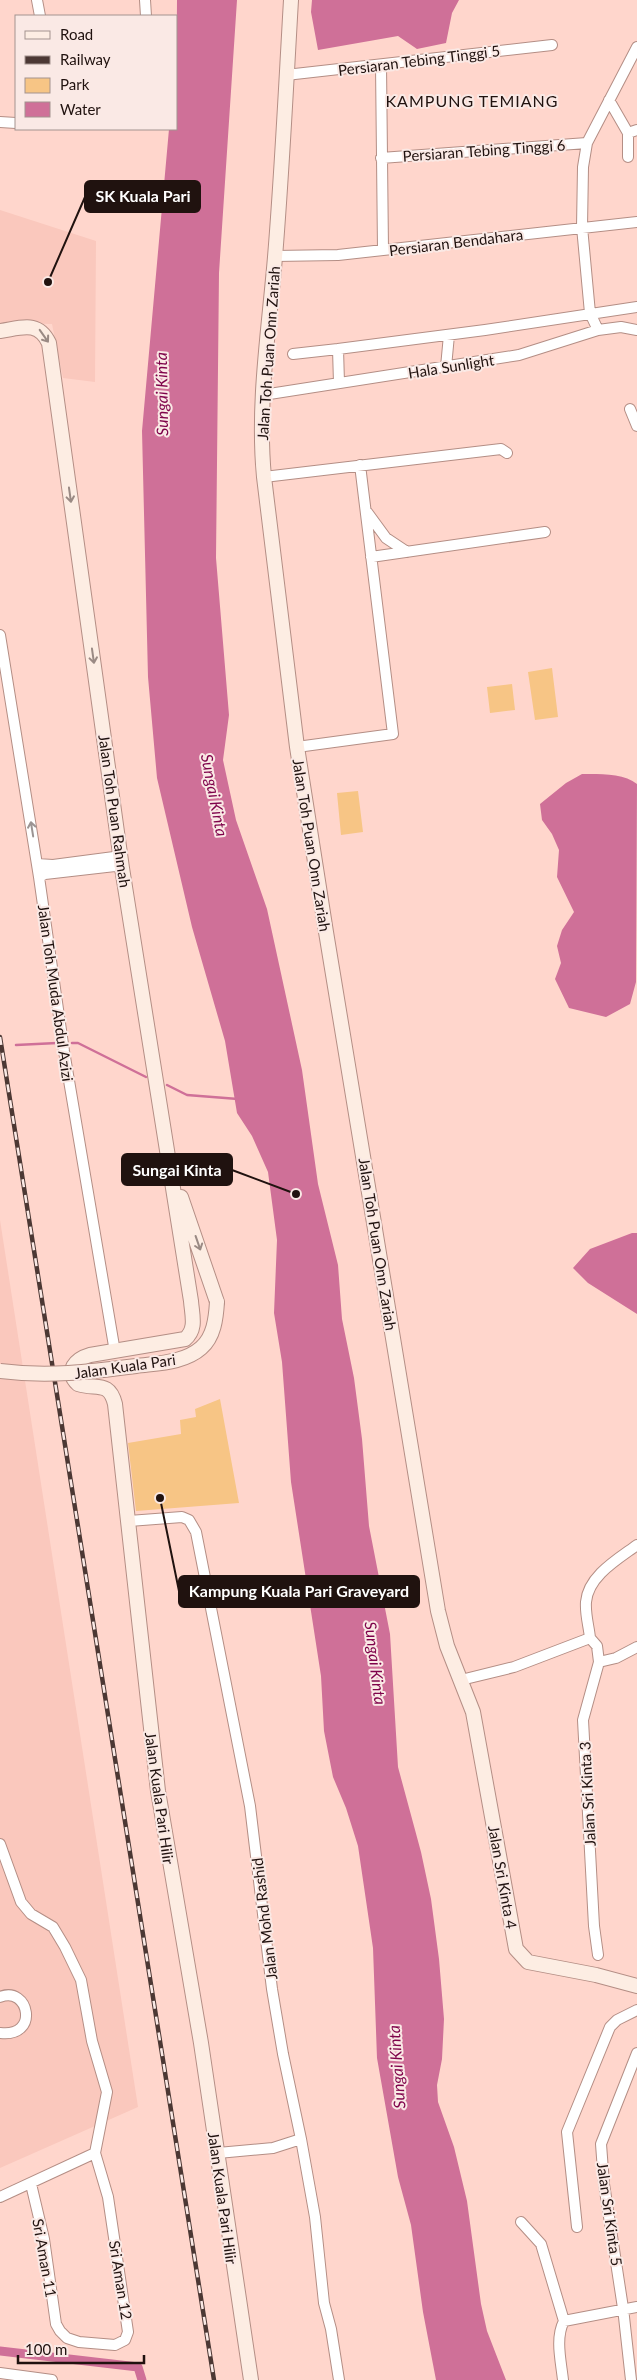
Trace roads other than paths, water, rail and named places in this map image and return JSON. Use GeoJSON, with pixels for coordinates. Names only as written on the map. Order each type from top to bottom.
{"type":"FeatureCollection","features":[{"type":"Feature","properties":{"kind":"street"},"geometry":{"type":"LineString","coordinates":[[37,0],[40,15]]}},
{"type":"Feature","properties":{"kind":"street"},"geometry":{"type":"LineString","coordinates":[[145,0],[146,15]]}},
{"type":"Feature","properties":{"kind":"street","name":"Jalan Toh Puan Onn Zariah"},"geometry":{"type":"LineString","coordinates":[[291,0],[275,256],[260,439],[297,747],[326,932],[438,1611],[447,1646],[461,1680]]}},
{"type":"Feature","properties":{"kind":"street","name":"Persiaran Tebing Tinggi 5"},"geometry":{"type":"LineString","coordinates":[[286,75],[552,45]]}},
{"type":"Feature","properties":{"kind":"street"},"geometry":{"type":"LineString","coordinates":[[598,330],[590,313],[582,227],[583,167],[587,143],[636,49]]}},
{"type":"Feature","properties":{"kind":"street"},"geometry":{"type":"LineString","coordinates":[[381,65],[383,250]]}},
{"type":"Feature","properties":{"kind":"street"},"geometry":{"type":"LineString","coordinates":[[609,100],[633,131],[628,157]]}},
{"type":"Feature","properties":{"kind":"street"},"geometry":{"type":"LineString","coordinates":[[0,122],[15,123]]}},
{"type":"Feature","properties":{"kind":"street","name":"Persiaran Tebing Tinggi 6"},"geometry":{"type":"LineString","coordinates":[[381,158],[587,143]]}},
{"type":"Feature","properties":{"kind":"street","name":"Persiaran Bendahara"},"geometry":{"type":"LineString","coordinates":[[275,256],[338,255],[637,222]]}},
{"type":"Feature","properties":{"kind":"street"},"geometry":{"type":"LineString","coordinates":[[293,354],[449,335],[637,307]]}},
{"type":"Feature","properties":{"kind":"street","name":"Jalan Toh Puan Rahmah"},"geometry":{"type":"LineString","coordinates":[[0,331],[34,327],[41,329],[49,343],[122,868],[190,1291],[193,1328],[191,1334]]}},
{"type":"Feature","properties":{"kind":"street","name":"Hala Sunlight"},"geometry":{"type":"LineString","coordinates":[[263,395],[519,355],[598,330],[621,327],[637,330]]}},
{"type":"Feature","properties":{"kind":"street"},"geometry":{"type":"LineString","coordinates":[[446,366],[449,335]]}},
{"type":"Feature","properties":{"kind":"street"},"geometry":{"type":"LineString","coordinates":[[338,349],[339,383]]}},
{"type":"Feature","properties":{"kind":"street"},"geometry":{"type":"LineString","coordinates":[[630,409],[637,426]]}},
{"type":"Feature","properties":{"kind":"street"},"geometry":{"type":"LineString","coordinates":[[264,477],[501,449],[507,453]]}},
{"type":"Feature","properties":{"kind":"street"},"geometry":{"type":"LineString","coordinates":[[297,747],[393,734],[360,465]]}},
{"type":"Feature","properties":{"kind":"street"},"geometry":{"type":"LineString","coordinates":[[365,509],[386,538],[407,552]]}},
{"type":"Feature","properties":{"kind":"street"},"geometry":{"type":"LineString","coordinates":[[372,557],[545,532]]}},
{"type":"Feature","properties":{"kind":"street","name":"Jalan Toh Muda Abdul Azizi"},"geometry":{"type":"LineString","coordinates":[[0,635],[37,864],[64,1051],[115,1352]]}},
{"type":"Feature","properties":{"kind":"street"},"geometry":{"type":"LineString","coordinates":[[39,877],[54,869],[114,857],[120,852]]}},
{"type":"Feature","properties":{"kind":"street"},"geometry":{"type":"LineString","coordinates":[[37,864],[54,869],[115,866],[122,868]]}},
{"type":"Feature","properties":{"kind":"street","name":"Jalan Kuala Pari"},"geometry":{"type":"LineString","coordinates":[[0,1370],[30,1374],[76,1374],[186,1357],[203,1346],[209,1339],[214,1328],[216,1297],[170,1164]]}},
{"type":"Feature","properties":{"kind":"street"},"geometry":{"type":"LineString","coordinates":[[190,1291],[216,1297]]}},
{"type":"Feature","properties":{"kind":"street","name":"Jalan Kuala Pari Hilir"},"geometry":{"type":"LineString","coordinates":[[191,1334],[177,1342],[80,1358],[74,1365],[72,1375],[78,1384],[102,1387],[113,1396],[129,1521],[158,1791],[218,2154],[228,2239],[251,2380]]}},
{"type":"Feature","properties":{"kind":"street","name":"Jalan Mohd Rashid"},"geometry":{"type":"LineString","coordinates":[[129,1521],[182,1517],[189,1520],[196,1532],[245,1781],[259,1873],[272,1989],[283,2054],[302,2139],[314,2217],[324,2303],[331,2329],[339,2380]]}},
{"type":"Feature","properties":{"kind":"street"},"geometry":{"type":"LineString","coordinates":[[637,1545],[598,1577],[588,1590],[586,1604],[590,1638],[597,1646],[599,1662],[616,1658],[637,1647]]}},
{"type":"Feature","properties":{"kind":"street"},"geometry":{"type":"LineString","coordinates":[[461,1680],[514,1667],[590,1638]]}},
{"type":"Feature","properties":{"kind":"street","name":"Jalan Sri Kinta 3"},"geometry":{"type":"LineString","coordinates":[[598,1955],[594,1926],[583,1720],[599,1662]]}},
{"type":"Feature","properties":{"kind":"street","name":"Jalan Sri Kinta 4"},"geometry":{"type":"LineString","coordinates":[[461,1680],[473,1712],[481,1748],[516,1949],[528,1962],[596,1975],[637,1986]]}},
{"type":"Feature","properties":{"kind":"street"},"geometry":{"type":"LineString","coordinates":[[0,1844],[21,1902],[31,1914],[53,1927],[66,1947],[81,1980],[92,2042],[107,2092],[106,2108],[96,2153],[0,2197]]}},
{"type":"Feature","properties":{"kind":"street"},"geometry":{"type":"LineString","coordinates":[[0,1997],[5,1995],[15,1997],[23,2003],[27,2012],[25,2022],[19,2030],[10,2034],[0,2032]]}},
{"type":"Feature","properties":{"kind":"street"},"geometry":{"type":"LineString","coordinates":[[577,2227],[567,2132],[610,2027],[617,2020],[637,2010]]}},
{"type":"Feature","properties":{"kind":"street","name":"Jalan Sri Kinta 5"},"geometry":{"type":"LineString","coordinates":[[631,2380],[623,2323],[623,2308],[604,2184],[601,2144],[637,2053]]}},
{"type":"Feature","properties":{"kind":"street"},"geometry":{"type":"LineString","coordinates":[[218,2154],[273,2148],[302,2139]]}},
{"type":"Feature","properties":{"kind":"street","name":"Sri Aman 12"},"geometry":{"type":"LineString","coordinates":[[60,2331],[67,2338],[78,2342],[115,2345],[125,2340],[128,2332],[108,2197],[96,2153]]}},
{"type":"Feature","properties":{"kind":"street","name":"Sri Aman 11"},"geometry":{"type":"LineString","coordinates":[[31,2184],[44,2239],[56,2324],[60,2331]]}},
{"type":"Feature","properties":{"kind":"street"},"geometry":{"type":"LineString","coordinates":[[521,2222],[541,2244],[564,2321],[560,2328],[559,2344],[563,2380]]}},
{"type":"Feature","properties":{"kind":"street"},"geometry":{"type":"LineString","coordinates":[[564,2321],[623,2308],[637,2307]]}},
{"type":"Feature","properties":{"kind":"street"},"geometry":{"type":"LineString","coordinates":[[0,2373],[52,2380]]}},
{"type":"Feature","properties":{"kind":"water","name":"Sungai Kinta"},"geometry":{"type":"Polygon","coordinates":[[[177,0],[237,0],[219,273],[216,558],[229,715],[223,760],[236,820],[267,909],[302,1070],[318,1184],[338,1265],[342,1319],[354,1378],[362,1439],[369,1526],[390,1634],[398,1767],[421,1852],[431,1899],[439,1959],[444,2019],[442,2059],[437,2085],[438,2102],[454,2147],[467,2201],[481,2304],[487,2331],[506,2380],[436,2380],[423,2312],[411,2225],[398,2177],[377,2058],[373,1948],[358,1846],[346,1808],[333,1777],[324,1731],[321,1676],[291,1482],[282,1362],[274,1313],[277,1240],[268,1172],[252,1136],[237,1113],[225,1041],[192,927],[157,778],[148,677],[142,431],[169,130],[178,130],[177,0]]]}},
{"type":"Feature","properties":{"kind":"water"},"geometry":{"type":"Polygon","coordinates":[[[312,0],[459,0],[452,13],[446,43],[417,49],[398,36],[318,50],[311,12],[312,0]]]}},
{"type":"Feature","properties":{"kind":"water"},"geometry":{"type":"Polygon","coordinates":[[[582,774],[618,776],[632,780],[637,784],[636,982],[630,1004],[606,1017],[569,1008],[555,979],[561,963],[557,946],[562,930],[574,912],[557,877],[559,850],[552,834],[542,820],[540,804],[566,783],[582,774]]]}},
{"type":"Feature","properties":{"kind":"water"},"geometry":{"type":"Polygon","coordinates":[[[632,1233],[637,1233],[637,1314],[588,1283],[573,1268],[590,1249],[632,1233]]]}},
{"type":"Feature","properties":{"kind":"waterway"},"geometry":{"type":"LineString","coordinates":[[16,1045],[57,1043]]}},
{"type":"Feature","properties":{"kind":"waterway"},"geometry":{"type":"LineString","coordinates":[[72,1043],[78,1043],[146,1077]]}},
{"type":"Feature","properties":{"kind":"waterway"},"geometry":{"type":"LineString","coordinates":[[167,1085],[187,1095],[238,1099]]}},
{"type":"Feature","properties":{"kind":"waterway"},"geometry":{"type":"LineString","coordinates":[[0,2351],[138,2367],[142,2380]]}},
{"type":"Feature","properties":{"kind":"railway"},"geometry":{"type":"LineString","coordinates":[[0,1037],[214,2380]]}},
{"type":"Feature","properties":{"kind":"place","name":"SK Kuala Pari"},"geometry":{"type":"Point","coordinates":[48,282]}},
{"type":"Feature","properties":{"kind":"place","name":"Sungai Kinta"},"geometry":{"type":"Point","coordinates":[296,1194]}},
{"type":"Feature","properties":{"kind":"place","name":"Kampung Kuala Pari Graveyard"},"geometry":{"type":"Point","coordinates":[160,1498]}},
{"type":"Feature","properties":{"kind":"district","name":"KAMPUNG TEMIANG"},"geometry":{"type":"Point","coordinates":[472,100]}}]}
